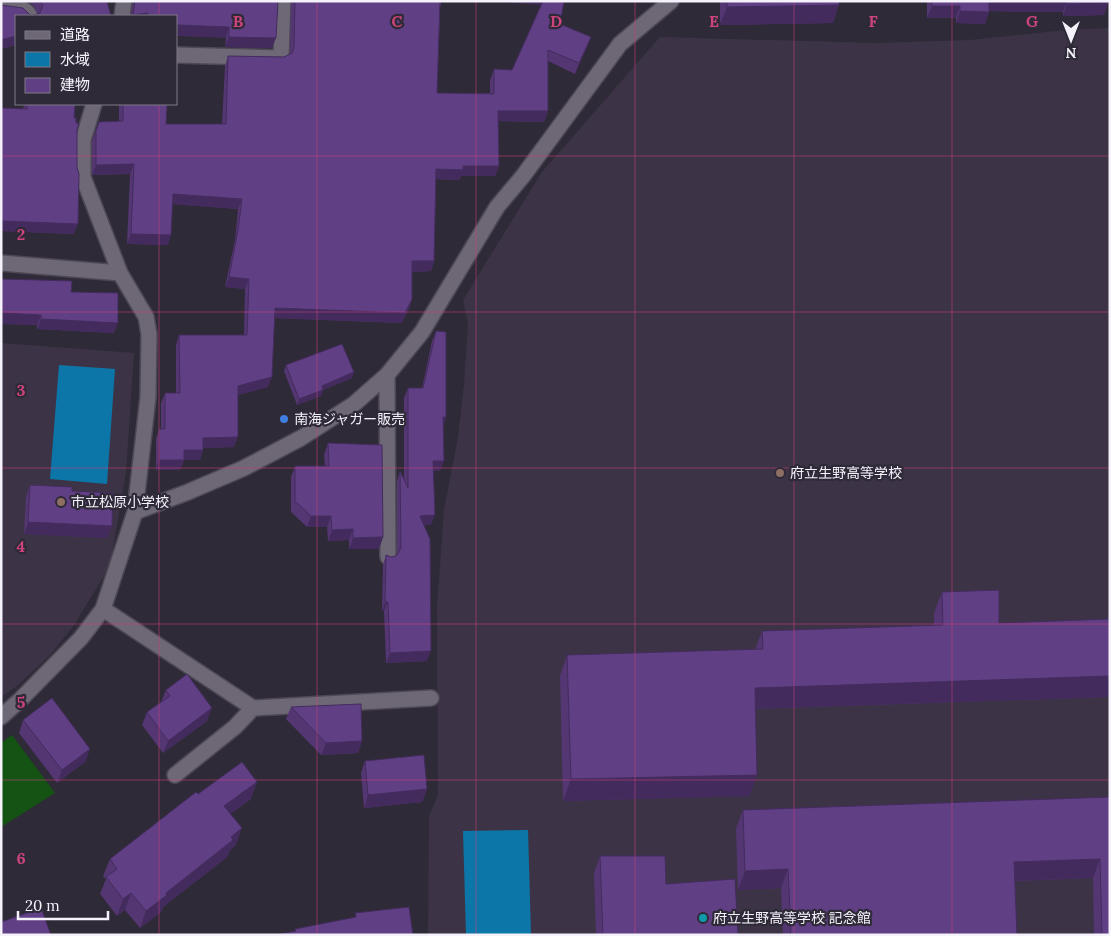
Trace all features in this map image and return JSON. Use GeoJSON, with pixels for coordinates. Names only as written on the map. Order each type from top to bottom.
{"type":"FeatureCollection","features":[{"type":"Feature","properties":{"kind":"street"},"geometry":{"type":"LineString","coordinates":[[122,15],[124,1]]}},
{"type":"Feature","properties":{"kind":"street"},"geometry":{"type":"LineString","coordinates":[[178,54],[281,58],[283,1]]}},
{"type":"Feature","properties":{"kind":"street"},"geometry":{"type":"LineString","coordinates":[[134,512],[244,468],[302,438],[354,404],[387,374],[422,332],[497,207],[523,176],[620,44],[671,1]]}},
{"type":"Feature","properties":{"kind":"street"},"geometry":{"type":"LineString","coordinates":[[1,7],[21,7],[29,15]]}},
{"type":"Feature","properties":{"kind":"street"},"geometry":{"type":"LineString","coordinates":[[1,717],[81,638],[103,609],[134,512],[148,397],[149,334],[146,317],[120,273],[83,177],[83,140],[94,105]]}},
{"type":"Feature","properties":{"kind":"street"},"geometry":{"type":"LineString","coordinates":[[1,263],[120,273]]}},
{"type":"Feature","properties":{"kind":"street"},"geometry":{"type":"LineString","coordinates":[[387,374],[388,557]]}},
{"type":"Feature","properties":{"kind":"street"},"geometry":{"type":"LineString","coordinates":[[103,609],[253,708],[431,698]]}},
{"type":"Feature","properties":{"kind":"street"},"geometry":{"type":"LineString","coordinates":[[175,775],[235,727],[253,708]]}},
{"type":"Feature","properties":{"kind":"shaded area","name":"府立生野高等学校"},"geometry":{"type":"Polygon","coordinates":[[[1110,28],[1110,935],[428,935],[429,816],[438,795],[437,608],[444,510],[458,437],[464,385],[468,324],[463,300],[542,172],[660,37],[876,43],[970,40],[1066,30],[1110,28]]]}},
{"type":"Feature","properties":{"kind":"shaded area","name":"市立松原小学校"},"geometry":{"type":"Polygon","coordinates":[[[1,343],[134,353],[126,472],[110,566],[74,625],[51,654],[17,686],[1,697],[1,343]]]}},
{"type":"Feature","properties":{"kind":"green space"},"geometry":{"type":"Polygon","coordinates":[[[12,735],[55,793],[1,827],[1,743],[12,735]]]}},
{"type":"Feature","properties":{"kind":"water"},"geometry":{"type":"Polygon","coordinates":[[[59,365],[115,369],[107,484],[50,479],[59,365]]]}},
{"type":"Feature","properties":{"kind":"water"},"geometry":{"type":"Polygon","coordinates":[[[528,830],[531,935],[466,935],[463,831],[528,830]]]}},
{"type":"Feature","properties":{"kind":"building"},"geometry":{"type":"Polygon","coordinates":[[[40,1],[107,1],[111,15],[34,15],[40,13],[43,5],[40,1]]]}},
{"type":"Feature","properties":{"kind":"building"},"geometry":{"type":"Polygon","coordinates":[[[135,1],[278,1],[276,38],[229,37],[229,27],[178,25],[178,15],[148,15],[148,13],[133,15],[135,1]]]}},
{"type":"Feature","properties":{"kind":"building"},"geometry":{"type":"Polygon","coordinates":[[[295,1],[442,1],[440,2],[437,93],[494,94],[494,69],[512,70],[543,1],[564,1],[560,24],[591,37],[579,63],[548,50],[548,111],[498,111],[499,166],[463,166],[463,170],[436,169],[434,261],[412,261],[412,299],[405,313],[275,308],[272,377],[238,386],[238,437],[203,438],[203,450],[184,450],[184,460],[159,460],[159,429],[165,429],[165,393],[180,393],[179,335],[247,335],[249,279],[229,277],[242,199],[173,194],[171,235],[131,234],[134,164],[96,165],[96,131],[99,122],[123,121],[123,105],[167,105],[166,124],[226,124],[228,56],[284,57],[292,53],[294,48],[295,1]]]}},
{"type":"Feature","properties":{"kind":"building"},"geometry":{"type":"Polygon","coordinates":[[[727,1],[839,1],[839,5],[727,7],[727,1]]]}},
{"type":"Feature","properties":{"kind":"building"},"geometry":{"type":"Polygon","coordinates":[[[932,1],[989,1],[989,12],[960,11],[960,6],[932,6],[932,1]]]}},
{"type":"Feature","properties":{"kind":"building"},"geometry":{"type":"Polygon","coordinates":[[[1067,1],[1108,1],[1108,3],[1067,4],[1067,1]]]}},
{"type":"Feature","properties":{"kind":"building"},"geometry":{"type":"Polygon","coordinates":[[[1,5],[23,8],[30,15],[15,15],[15,36],[1,40],[1,5]]]}},
{"type":"Feature","properties":{"kind":"building"},"geometry":{"type":"Polygon","coordinates":[[[27,105],[75,105],[74,118],[76,118],[76,123],[79,123],[77,130],[77,167],[79,174],[78,224],[1,221],[1,108],[27,109],[27,105]]]}},
{"type":"Feature","properties":{"kind":"building"},"geometry":{"type":"Polygon","coordinates":[[[1,279],[72,281],[71,292],[118,293],[118,323],[41,319],[41,315],[2,313],[1,279]]]}},
{"type":"Feature","properties":{"kind":"building"},"geometry":{"type":"Polygon","coordinates":[[[436,331],[446,332],[446,417],[443,417],[444,461],[433,461],[435,515],[420,516],[430,539],[431,651],[390,653],[388,602],[385,602],[386,555],[396,556],[401,547],[400,471],[408,488],[408,388],[423,388],[436,331]]]}},
{"type":"Feature","properties":{"kind":"building"},"geometry":{"type":"Polygon","coordinates":[[[342,344],[354,372],[322,386],[323,390],[299,399],[286,365],[342,344]]]}},
{"type":"Feature","properties":{"kind":"building"},"geometry":{"type":"Polygon","coordinates":[[[328,443],[382,445],[383,537],[353,538],[353,529],[332,530],[331,516],[311,516],[295,501],[295,466],[329,466],[328,443]]]}},
{"type":"Feature","properties":{"kind":"building"},"geometry":{"type":"Polygon","coordinates":[[[30,485],[72,487],[72,491],[113,493],[112,526],[28,522],[30,485]]]}},
{"type":"Feature","properties":{"kind":"building"},"geometry":{"type":"Polygon","coordinates":[[[999,590],[999,623],[1110,619],[1110,676],[755,688],[757,775],[571,779],[567,655],[763,649],[762,631],[943,625],[942,592],[999,590]]]}},
{"type":"Feature","properties":{"kind":"building"},"geometry":{"type":"Polygon","coordinates":[[[187,674],[212,708],[168,741],[147,712],[170,696],[166,690],[187,674]]]}},
{"type":"Feature","properties":{"kind":"building"},"geometry":{"type":"Polygon","coordinates":[[[52,698],[90,749],[62,770],[23,720],[52,698]]]}},
{"type":"Feature","properties":{"kind":"building"},"geometry":{"type":"Polygon","coordinates":[[[361,704],[362,741],[326,743],[291,707],[361,704]]]}},
{"type":"Feature","properties":{"kind":"building"},"geometry":{"type":"Polygon","coordinates":[[[424,755],[427,789],[368,795],[365,761],[424,755]]]}},
{"type":"Feature","properties":{"kind":"building"},"geometry":{"type":"Polygon","coordinates":[[[242,762],[257,782],[224,806],[242,828],[231,837],[233,840],[146,911],[131,893],[123,899],[106,877],[117,869],[110,859],[196,792],[198,794],[242,762]]]}},
{"type":"Feature","properties":{"kind":"building"},"geometry":{"type":"Polygon","coordinates":[[[1110,797],[1110,935],[1102,935],[1100,859],[1014,862],[1017,935],[791,935],[788,869],[745,871],[743,810],[1110,797]]]}},
{"type":"Feature","properties":{"kind":"building"},"geometry":{"type":"Polygon","coordinates":[[[600,856],[665,856],[666,884],[735,879],[738,935],[603,935],[600,856]]]}},
{"type":"Feature","properties":{"kind":"building"},"geometry":{"type":"Polygon","coordinates":[[[409,907],[413,935],[274,935],[356,917],[355,913],[409,907]]]}},
{"type":"Feature","properties":{"kind":"building"},"geometry":{"type":"Polygon","coordinates":[[[41,908],[51,935],[1,935],[1,922],[41,908]]]}},
{"type":"Feature","properties":{"kind":"place","name":"南海ジャガー販売"},"geometry":{"type":"Point","coordinates":[284,419]}},
{"type":"Feature","properties":{"kind":"place","name":"府立生野高等学校"},"geometry":{"type":"Point","coordinates":[780,473]}},
{"type":"Feature","properties":{"kind":"place","name":"市立松原小学校"},"geometry":{"type":"Point","coordinates":[61,502]}},
{"type":"Feature","properties":{"kind":"place","name":"府立生野高等学校 記念館"},"geometry":{"type":"Point","coordinates":[703,918]}}]}
